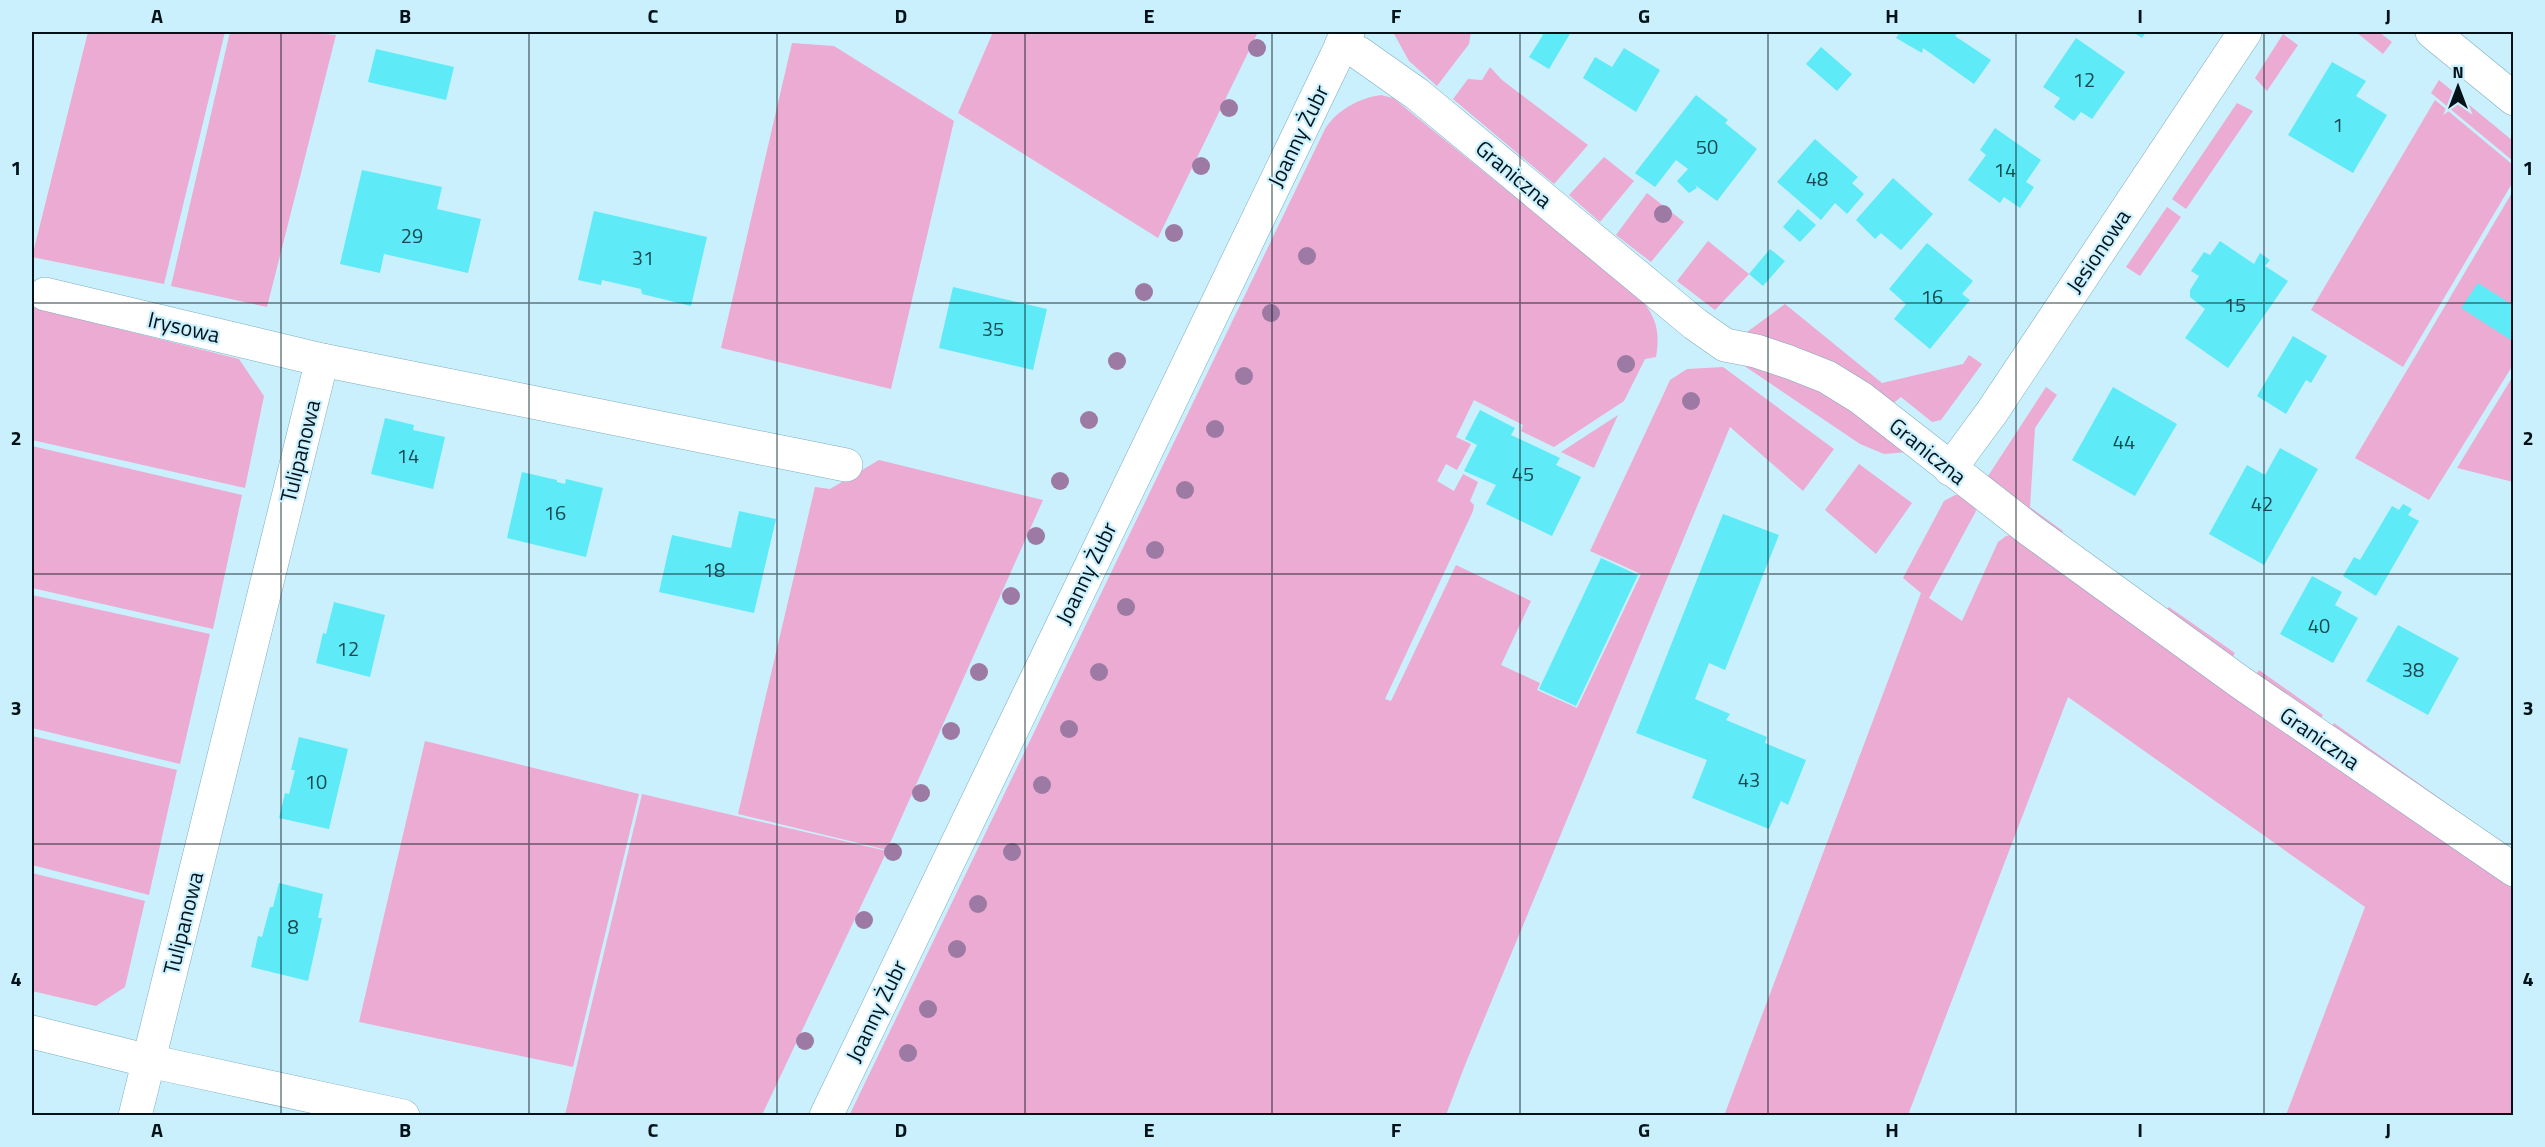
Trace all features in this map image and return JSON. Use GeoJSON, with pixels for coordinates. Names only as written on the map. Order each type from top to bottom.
{"type":"FeatureCollection","features":[{"type":"Feature","properties":{"kind":"street","name":"Jesionowa"},"geometry":{"type":"LineString","coordinates":[[1950,469],[1992,412],[2245,32]]}},
{"type":"Feature","properties":{"kind":"street"},"geometry":{"type":"LineString","coordinates":[[2432,32],[2514,99]]}},
{"type":"Feature","properties":{"kind":"street","name":"Graniczna"},"geometry":{"type":"LineString","coordinates":[[1345,38],[1359,53],[1417,94],[1686,316],[1725,345],[1756,351],[1827,377],[1861,398],[2030,530],[2240,682],[2514,870]]}},
{"type":"Feature","properties":{"kind":"street","name":"Joanny Żubr"},"geometry":{"type":"LineString","coordinates":[[826,1116],[1345,38]]}},
{"type":"Feature","properties":{"kind":"street","name":"Irysowa"},"geometry":{"type":"LineString","coordinates":[[45,294],[322,360]]}},
{"type":"Feature","properties":{"kind":"street"},"geometry":{"type":"LineString","coordinates":[[322,360],[846,465]]}},
{"type":"Feature","properties":{"kind":"street","name":"Tulipanowa"},"geometry":{"type":"LineString","coordinates":[[135,1116],[322,360]]}},
{"type":"Feature","properties":{"kind":"street"},"geometry":{"type":"LineString","coordinates":[[32,1032],[149,1061],[403,1116]]}},
{"type":"Feature","properties":{"kind":"shaded area"},"geometry":{"type":"Polygon","coordinates":[[[88,32],[225,32],[164,284],[32,257],[88,32]]]}},
{"type":"Feature","properties":{"kind":"shaded area"},"geometry":{"type":"Polygon","coordinates":[[[230,32],[302,32],[336,35],[267,307],[171,286],[230,32]]]}},
{"type":"Feature","properties":{"kind":"shaded area"},"geometry":{"type":"Polygon","coordinates":[[[993,32],[1258,32],[1158,238],[958,113],[993,32]]]}},
{"type":"Feature","properties":{"kind":"shaded area"},"geometry":{"type":"Polygon","coordinates":[[[1393,32],[1471,32],[1469,44],[1437,86],[1409,61],[1393,32]]]}},
{"type":"Feature","properties":{"kind":"shaded area"},"geometry":{"type":"Polygon","coordinates":[[[2356,32],[2379,32],[2392,42],[2383,54],[2356,32]]]}},
{"type":"Feature","properties":{"kind":"shaded area"},"geometry":{"type":"Polygon","coordinates":[[[2283,34],[2298,45],[2267,91],[2255,78],[2283,34]]]}},
{"type":"Feature","properties":{"kind":"shaded area"},"geometry":{"type":"Polygon","coordinates":[[[792,43],[834,46],[954,121],[891,389],[721,348],[792,43]]]}},
{"type":"Feature","properties":{"kind":"shaded area"},"geometry":{"type":"Polygon","coordinates":[[[1490,67],[1502,80],[1588,145],[1554,184],[1453,99],[1468,79],[1482,80],[1490,67]]]}},
{"type":"Feature","properties":{"kind":"shaded area"},"geometry":{"type":"Polygon","coordinates":[[[2439,80],[2513,141],[2513,161],[2431,93],[2439,80]]]}},
{"type":"Feature","properties":{"kind":"shaded area"},"geometry":{"type":"Polygon","coordinates":[[[1381,95],[1393,98],[1642,300],[1654,320],[1658,341],[1656,357],[1645,359],[1624,401],[1554,447],[1521,431],[1523,425],[1474,400],[1456,437],[1471,444],[1457,470],[1446,464],[1437,481],[1454,491],[1463,474],[1478,482],[1470,501],[1474,505],[1473,511],[1385,699],[1391,701],[1456,565],[1531,601],[1501,665],[1540,683],[1537,690],[1577,708],[1641,574],[1590,551],[1670,380],[1687,369],[1723,367],[1834,449],[1803,491],[1730,427],[1446,1115],[849,1116],[1325,129],[1349,106],[1381,95]]]}},
{"type":"Feature","properties":{"kind":"shaded area"},"geometry":{"type":"Polygon","coordinates":[[[2435,100],[2513,165],[2513,182],[2403,367],[2311,310],[2435,100]]]}},
{"type":"Feature","properties":{"kind":"shaded area"},"geometry":{"type":"Polygon","coordinates":[[[2237,103],[2253,111],[2186,209],[2172,199],[2237,103]]]}},
{"type":"Feature","properties":{"kind":"shaded area"},"geometry":{"type":"Polygon","coordinates":[[[1604,157],[1634,181],[1600,222],[1569,195],[1604,157]]]}},
{"type":"Feature","properties":{"kind":"shaded area"},"geometry":{"type":"Polygon","coordinates":[[[2513,191],[2513,365],[2429,500],[2355,458],[2513,191]]]}},
{"type":"Feature","properties":{"kind":"shaded area"},"geometry":{"type":"Polygon","coordinates":[[[1647,193],[1684,222],[1651,262],[1616,235],[1647,193]]]}},
{"type":"Feature","properties":{"kind":"shaded area"},"geometry":{"type":"Polygon","coordinates":[[[2167,207],[2181,217],[2140,276],[2126,267],[2167,207]]]}},
{"type":"Feature","properties":{"kind":"shaded area"},"geometry":{"type":"Polygon","coordinates":[[[1708,241],[1749,274],[1715,310],[1677,281],[1708,241]]]}},
{"type":"Feature","properties":{"kind":"shaded area"},"geometry":{"type":"Polygon","coordinates":[[[1785,304],[1882,383],[1963,364],[1969,355],[1982,364],[1941,420],[1932,422],[1901,397],[1891,405],[1747,332],[1785,304]]]}},
{"type":"Feature","properties":{"kind":"shaded area"},"geometry":{"type":"Polygon","coordinates":[[[32,307],[239,359],[264,396],[245,488],[32,440],[32,307]]]}},
{"type":"Feature","properties":{"kind":"shaded area"},"geometry":{"type":"Polygon","coordinates":[[[1743,365],[1773,370],[1840,397],[1908,452],[1884,454],[1860,444],[1743,365]]]}},
{"type":"Feature","properties":{"kind":"shaded area"},"geometry":{"type":"Polygon","coordinates":[[[2513,376],[2513,482],[2457,468],[2513,376]]]}},
{"type":"Feature","properties":{"kind":"shaded area"},"geometry":{"type":"Polygon","coordinates":[[[2046,387],[2057,395],[2035,428],[2030,507],[2063,531],[2059,538],[1989,482],[1988,476],[2046,387]]]}},
{"type":"Feature","properties":{"kind":"shaded area"},"geometry":{"type":"Polygon","coordinates":[[[1618,415],[1594,468],[1561,452],[1618,415]]]}},
{"type":"Feature","properties":{"kind":"shaded area"},"geometry":{"type":"Polygon","coordinates":[[[32,446],[242,495],[213,629],[32,588],[32,446]]]}},
{"type":"Feature","properties":{"kind":"shaded area"},"geometry":{"type":"Polygon","coordinates":[[[879,460],[1043,500],[887,850],[738,814],[815,487],[830,489],[879,460]]]}},
{"type":"Feature","properties":{"kind":"shaded area"},"geometry":{"type":"Polygon","coordinates":[[[1859,464],[1912,503],[1876,554],[1825,510],[1859,464]]]}},
{"type":"Feature","properties":{"kind":"shaded area"},"geometry":{"type":"Polygon","coordinates":[[[1955,495],[1968,500],[1976,511],[1929,598],[1962,621],[1998,542],[2006,536],[2016,534],[2513,885],[2513,1115],[2286,1115],[2365,907],[2068,697],[1908,1115],[1724,1116],[1921,593],[1903,578],[1944,501],[1955,495]]]}},
{"type":"Feature","properties":{"kind":"shaded area"},"geometry":{"type":"Polygon","coordinates":[[[32,595],[210,634],[180,764],[32,728],[32,595]]]}},
{"type":"Feature","properties":{"kind":"shaded area"},"geometry":{"type":"Polygon","coordinates":[[[2169,607],[2235,653],[2230,661],[2164,613],[2169,607]]]}},
{"type":"Feature","properties":{"kind":"shaded area"},"geometry":{"type":"Polygon","coordinates":[[[2259,670],[2323,715],[2318,722],[2254,677],[2259,670]]]}},
{"type":"Feature","properties":{"kind":"shaded area"},"geometry":{"type":"Polygon","coordinates":[[[2334,723],[2469,819],[2465,825],[2329,730],[2334,723]]]}},
{"type":"Feature","properties":{"kind":"shaded area"},"geometry":{"type":"Polygon","coordinates":[[[32,736],[177,770],[149,895],[32,865],[32,736]]]}},
{"type":"Feature","properties":{"kind":"shaded area"},"geometry":{"type":"Polygon","coordinates":[[[425,741],[639,794],[573,1067],[359,1022],[425,741]]]}},
{"type":"Feature","properties":{"kind":"shaded area"},"geometry":{"type":"Polygon","coordinates":[[[642,794],[887,851],[762,1115],[565,1115],[642,794]]]}},
{"type":"Feature","properties":{"kind":"shaded area"},"geometry":{"type":"Polygon","coordinates":[[[32,873],[145,901],[125,987],[96,1006],[32,991],[32,873]]]}},
{"type":"Feature","properties":{"kind":"building"},"geometry":{"type":"Polygon","coordinates":[[[1537,32],[1571,32],[1549,69],[1529,57],[1543,35],[1537,32]]]}},
{"type":"Feature","properties":{"kind":"building"},"geometry":{"type":"Polygon","coordinates":[[[1900,32],[1959,32],[1955,36],[1991,60],[1974,84],[1923,48],[1922,53],[1896,38],[1900,32]]]}},
{"type":"Feature","properties":{"kind":"building"},"geometry":{"type":"Polygon","coordinates":[[[2133,32],[2146,32],[2142,38],[2133,32]]]}},
{"type":"Feature","properties":{"kind":"building"},"geometry":{"type":"Polygon","coordinates":[[[2076,38],[2125,72],[2092,119],[2081,112],[2074,121],[2054,107],[2060,98],[2043,87],[2076,38]]]}},
{"type":"Feature","properties":{"kind":"building"},"geometry":{"type":"Polygon","coordinates":[[[1821,47],[1852,74],[1837,91],[1806,64],[1821,47]]]}},
{"type":"Feature","properties":{"kind":"building"},"geometry":{"type":"Polygon","coordinates":[[[1624,48],[1660,70],[1636,112],[1583,78],[1595,57],[1612,67],[1624,48]]]}},
{"type":"Feature","properties":{"kind":"building"},"geometry":{"type":"Polygon","coordinates":[[[376,49],[454,67],[446,100],[368,82],[376,49]]]}},
{"type":"Feature","properties":{"kind":"building"},"geometry":{"type":"Polygon","coordinates":[[[2332,62],[2366,81],[2356,96],[2387,115],[2353,173],[2288,135],[2332,62]]]}},
{"type":"Feature","properties":{"kind":"building"},"geometry":{"type":"Polygon","coordinates":[[[1696,95],[1728,120],[1725,123],[1757,149],[1717,201],[1695,185],[1697,188],[1689,193],[1677,181],[1688,169],[1676,160],[1655,187],[1635,173],[1696,95]]]}},
{"type":"Feature","properties":{"kind":"building"},"geometry":{"type":"Polygon","coordinates":[[[1995,128],[2041,160],[2026,182],[2034,187],[2020,208],[2004,197],[2000,203],[1968,180],[1986,155],[1980,150],[1995,128]]]}},
{"type":"Feature","properties":{"kind":"building"},"geometry":{"type":"Polygon","coordinates":[[[1815,139],[1858,177],[1852,183],[1864,194],[1847,214],[1835,203],[1821,220],[1777,182],[1815,139]]]}},
{"type":"Feature","properties":{"kind":"building"},"geometry":{"type":"Polygon","coordinates":[[[362,170],[442,187],[437,209],[481,219],[468,273],[384,254],[380,273],[340,264],[362,170]]]}},
{"type":"Feature","properties":{"kind":"building"},"geometry":{"type":"Polygon","coordinates":[[[1893,178],[1933,214],[1901,250],[1881,233],[1875,239],[1856,220],[1893,178]]]}},
{"type":"Feature","properties":{"kind":"building"},"geometry":{"type":"Polygon","coordinates":[[[1798,209],[1816,225],[1800,242],[1783,227],[1798,209]]]}},
{"type":"Feature","properties":{"kind":"building"},"geometry":{"type":"Polygon","coordinates":[[[594,211],[707,237],[691,306],[642,294],[641,289],[602,280],[601,285],[578,280],[594,211]]]}},
{"type":"Feature","properties":{"kind":"building"},"geometry":{"type":"Polygon","coordinates":[[[2220,241],[2254,264],[2260,253],[2270,260],[2265,266],[2288,281],[2228,368],[2185,338],[2205,309],[2190,297],[2190,290],[2199,276],[2191,271],[2204,252],[2210,255],[2220,241]]]}},
{"type":"Feature","properties":{"kind":"building"},"geometry":{"type":"Polygon","coordinates":[[[1927,243],[1973,281],[1962,294],[1970,300],[1930,349],[1894,319],[1906,304],[1889,289],[1927,243]]]}},
{"type":"Feature","properties":{"kind":"building"},"geometry":{"type":"Polygon","coordinates":[[[1770,249],[1785,261],[1763,286],[1749,274],[1770,249]]]}},
{"type":"Feature","properties":{"kind":"building"},"geometry":{"type":"Polygon","coordinates":[[[2478,283],[2514,306],[2514,342],[2461,308],[2478,283]]]}},
{"type":"Feature","properties":{"kind":"building"},"geometry":{"type":"Polygon","coordinates":[[[953,287],[1047,309],[1033,370],[939,348],[953,287]]]}},
{"type":"Feature","properties":{"kind":"building"},"geometry":{"type":"Polygon","coordinates":[[[2293,336],[2327,356],[2311,383],[2306,380],[2286,414],[2257,396],[2293,336]]]}},
{"type":"Feature","properties":{"kind":"building"},"geometry":{"type":"Polygon","coordinates":[[[2113,387],[2177,424],[2135,496],[2072,460],[2113,387]]]}},
{"type":"Feature","properties":{"kind":"building"},"geometry":{"type":"Polygon","coordinates":[[[1480,410],[1515,428],[1511,435],[1560,458],[1556,465],[1581,477],[1552,536],[1486,504],[1496,485],[1464,471],[1477,445],[1465,439],[1480,410]]]}},
{"type":"Feature","properties":{"kind":"building"},"geometry":{"type":"Polygon","coordinates":[[[385,418],[414,425],[413,430],[445,437],[433,489],[371,474],[385,418]]]}},
{"type":"Feature","properties":{"kind":"building"},"geometry":{"type":"Polygon","coordinates":[[[2280,448],[2318,469],[2264,565],[2209,534],[2247,465],[2265,475],[2280,448]]]}},
{"type":"Feature","properties":{"kind":"building"},"geometry":{"type":"Polygon","coordinates":[[[522,472],[565,484],[566,479],[603,488],[586,557],[507,538],[522,472]]]}},
{"type":"Feature","properties":{"kind":"building"},"geometry":{"type":"Polygon","coordinates":[[[2403,504],[2412,509],[2408,515],[2419,521],[2376,596],[2343,576],[2354,557],[2360,560],[2392,506],[2399,510],[2403,504]]]}},
{"type":"Feature","properties":{"kind":"building"},"geometry":{"type":"Polygon","coordinates":[[[739,511],[776,519],[754,613],[659,592],[672,535],[731,548],[739,511]]]}},
{"type":"Feature","properties":{"kind":"building"},"geometry":{"type":"Polygon","coordinates":[[[1723,514],[1779,535],[1725,670],[1709,663],[1695,699],[1730,714],[1726,720],[1767,737],[1765,743],[1806,760],[1788,805],[1781,801],[1769,829],[1692,798],[1707,760],[1636,733],[1723,514]]]}},
{"type":"Feature","properties":{"kind":"building"},"geometry":{"type":"Polygon","coordinates":[[[1601,558],[1638,575],[1576,706],[1539,689],[1601,558]]]}},
{"type":"Feature","properties":{"kind":"building"},"geometry":{"type":"Polygon","coordinates":[[[2312,576],[2342,592],[2335,605],[2358,618],[2333,663],[2280,634],[2312,576]]]}},
{"type":"Feature","properties":{"kind":"building"},"geometry":{"type":"Polygon","coordinates":[[[334,602],[385,615],[370,677],[316,663],[334,602]]]}},
{"type":"Feature","properties":{"kind":"building"},"geometry":{"type":"Polygon","coordinates":[[[2398,625],[2459,658],[2428,715],[2366,681],[2398,625]]]}},
{"type":"Feature","properties":{"kind":"building"},"geometry":{"type":"Polygon","coordinates":[[[299,737],[348,749],[329,829],[279,818],[285,793],[289,794],[295,770],[291,770],[299,737]]]}},
{"type":"Feature","properties":{"kind":"building"},"geometry":{"type":"Polygon","coordinates":[[[279,883],[323,894],[318,918],[322,918],[308,981],[251,967],[258,936],[262,937],[279,883]]]}}]}
